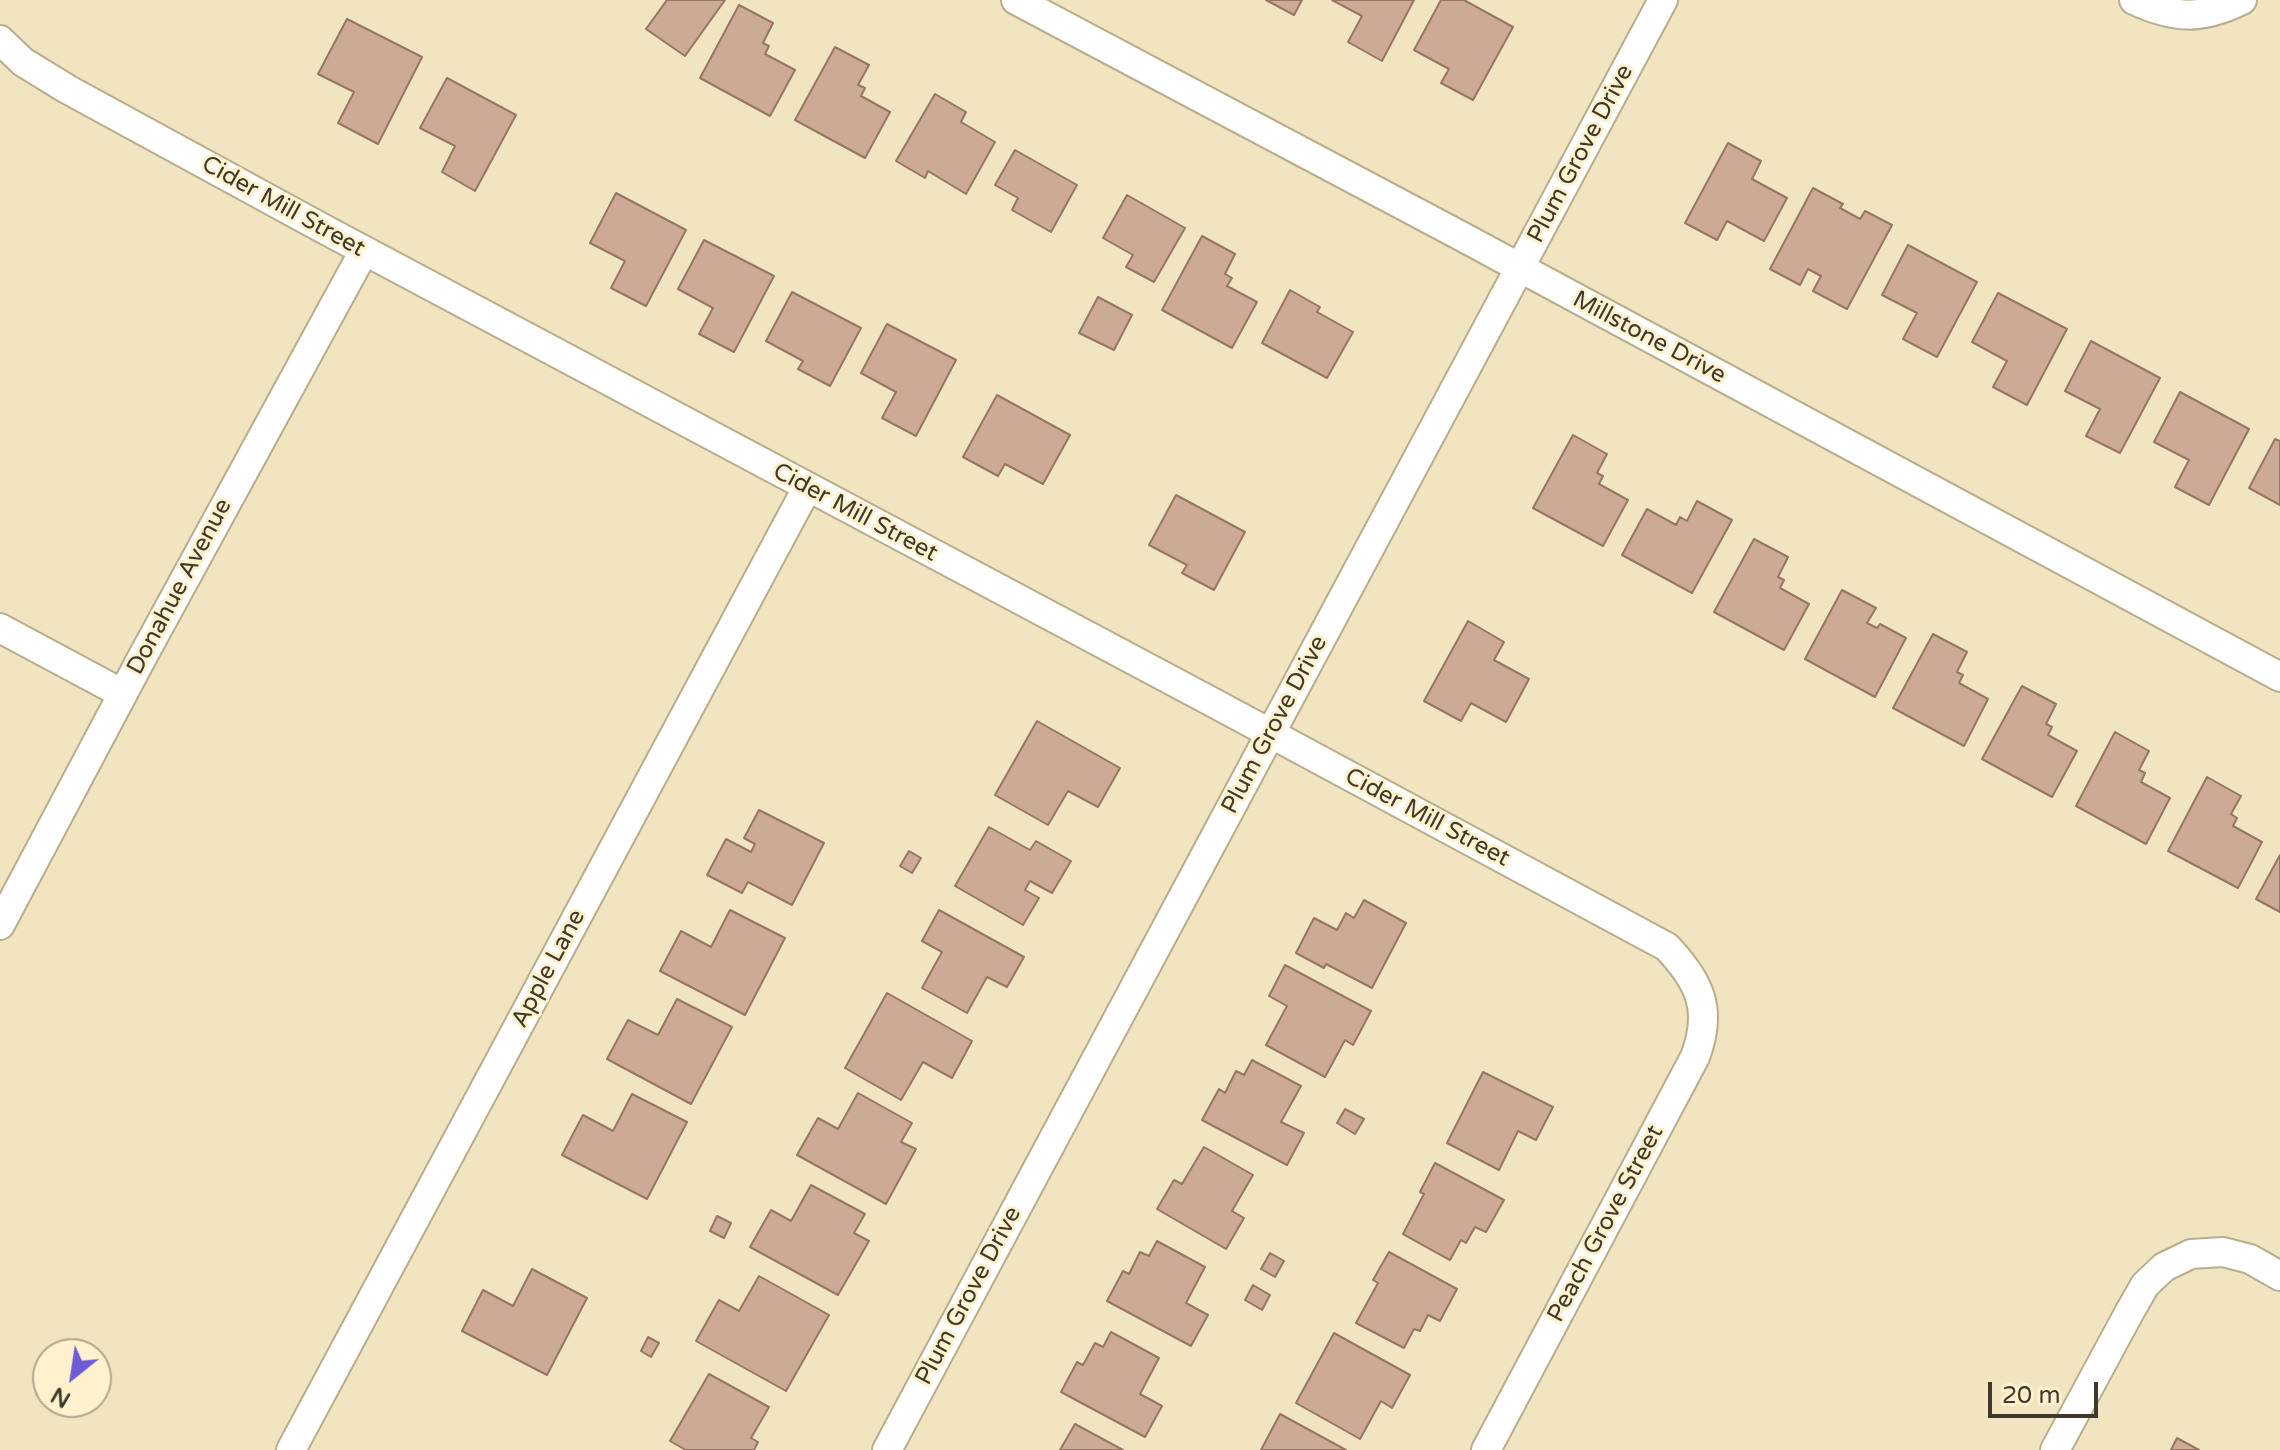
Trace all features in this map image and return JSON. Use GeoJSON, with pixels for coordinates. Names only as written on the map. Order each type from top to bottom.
{"type":"FeatureCollection","features":[{"type":"Feature","properties":{"kind":"street","name":"Millstone Drive"},"geometry":{"type":"LineString","coordinates":[[1016,0],[1520,267],[2280,677]]}},
{"type":"Feature","properties":{"kind":"street","name":"Plum Grove Drive"},"geometry":{"type":"LineString","coordinates":[[887,1450],[1663,0]]}},
{"type":"Feature","properties":{"kind":"street"},"geometry":{"type":"LineString","coordinates":[[2134,0],[2154,10],[2183,16],[2214,12],[2242,0]]}},
{"type":"Feature","properties":{"kind":"street","name":"Cider Mill Street"},"geometry":{"type":"LineString","coordinates":[[0,40],[23,62],[67,89],[364,251],[1667,947],[1687,969],[1700,993]]}},
{"type":"Feature","properties":{"kind":"street","name":"Donahue Avenue"},"geometry":{"type":"LineString","coordinates":[[0,925],[364,251]]}},
{"type":"Feature","properties":{"kind":"street","name":"Apple Lane"},"geometry":{"type":"LineString","coordinates":[[291,1450],[807,488]]}},
{"type":"Feature","properties":{"kind":"street"},"geometry":{"type":"LineString","coordinates":[[0,628],[123,694]]}},
{"type":"Feature","properties":{"kind":"street","name":"Peach Grove Street"},"geometry":{"type":"LineString","coordinates":[[1486,1450],[1695,1057],[1703,1038],[1704,1015],[1700,993]]}},
{"type":"Feature","properties":{"kind":"street"},"geometry":{"type":"LineString","coordinates":[[2055,1450],[2145,1285],[2164,1267],[2191,1254],[2223,1252],[2250,1259],[2280,1276]]}},
{"type":"Feature","properties":{"kind":"building"},"geometry":{"type":"Polygon","coordinates":[[[667,0],[725,0],[685,56],[646,29],[667,0]]]}},
{"type":"Feature","properties":{"kind":"building"},"geometry":{"type":"Polygon","coordinates":[[[1266,0],[1302,0],[1294,15],[1266,0]]]}},
{"type":"Feature","properties":{"kind":"building"},"geometry":{"type":"Polygon","coordinates":[[[1332,0],[1414,0],[1382,61],[1348,42],[1362,16],[1332,0]]]}},
{"type":"Feature","properties":{"kind":"building"},"geometry":{"type":"Polygon","coordinates":[[[1441,0],[1464,0],[1513,27],[1473,100],[1441,83],[1449,69],[1414,50],[1441,0]]]}},
{"type":"Feature","properties":{"kind":"building"},"geometry":{"type":"Polygon","coordinates":[[[739,5],[773,23],[763,43],[769,46],[765,54],[795,70],[770,116],[700,78],[739,5]]]}},
{"type":"Feature","properties":{"kind":"building"},"geometry":{"type":"Polygon","coordinates":[[[347,19],[422,57],[378,144],[338,123],[354,92],[318,74],[347,19]]]}},
{"type":"Feature","properties":{"kind":"building"},"geometry":{"type":"Polygon","coordinates":[[[835,47],[869,65],[858,85],[865,88],[861,96],[890,112],[865,158],[795,120],[835,47]]]}},
{"type":"Feature","properties":{"kind":"building"},"geometry":{"type":"Polygon","coordinates":[[[447,78],[516,115],[475,191],[442,172],[455,146],[420,128],[447,78]]]}},
{"type":"Feature","properties":{"kind":"building"},"geometry":{"type":"Polygon","coordinates":[[[935,94],[966,112],[961,122],[995,142],[966,194],[928,171],[925,178],[896,161],[935,94]]]}},
{"type":"Feature","properties":{"kind":"building"},"geometry":{"type":"Polygon","coordinates":[[[1728,143],[1761,161],[1752,179],[1787,198],[1764,241],[1727,221],[1717,240],[1685,223],[1728,143]]]}},
{"type":"Feature","properties":{"kind":"building"},"geometry":{"type":"Polygon","coordinates":[[[1015,150],[1077,185],[1051,232],[1012,210],[1018,198],[995,185],[1015,150]]]}},
{"type":"Feature","properties":{"kind":"building"},"geometry":{"type":"Polygon","coordinates":[[[1813,188],[1843,204],[1840,208],[1860,219],[1865,211],[1892,225],[1847,309],[1813,291],[1821,276],[1808,269],[1800,285],[1770,269],[1813,188]]]}},
{"type":"Feature","properties":{"kind":"building"},"geometry":{"type":"Polygon","coordinates":[[[616,193],[686,230],[646,306],[611,288],[625,261],[590,243],[616,193]]]}},
{"type":"Feature","properties":{"kind":"building"},"geometry":{"type":"Polygon","coordinates":[[[1127,195],[1185,228],[1154,282],[1126,267],[1133,255],[1103,238],[1127,195]]]}},
{"type":"Feature","properties":{"kind":"building"},"geometry":{"type":"Polygon","coordinates":[[[1202,236],[1235,254],[1225,274],[1232,278],[1227,286],[1257,302],[1232,348],[1162,310],[1202,236]]]}},
{"type":"Feature","properties":{"kind":"building"},"geometry":{"type":"Polygon","coordinates":[[[704,240],[774,276],[734,352],[699,334],[713,308],[678,289],[704,240]]]}},
{"type":"Feature","properties":{"kind":"building"},"geometry":{"type":"Polygon","coordinates":[[[1908,245],[1977,282],[1937,357],[1903,339],[1917,313],[1882,295],[1908,245]]]}},
{"type":"Feature","properties":{"kind":"building"},"geometry":{"type":"Polygon","coordinates":[[[1290,290],[1320,307],[1317,312],[1353,332],[1327,378],[1262,343],[1290,290]]]}},
{"type":"Feature","properties":{"kind":"building"},"geometry":{"type":"Polygon","coordinates":[[[792,292],[861,328],[830,386],[798,369],[803,361],[766,341],[792,292]]]}},
{"type":"Feature","properties":{"kind":"building"},"geometry":{"type":"Polygon","coordinates":[[[1998,293],[2067,329],[2027,405],[1993,387],[2007,361],[1972,342],[1998,293]]]}},
{"type":"Feature","properties":{"kind":"building"},"geometry":{"type":"Polygon","coordinates":[[[1098,297],[1132,315],[1114,350],[1079,333],[1098,297]]]}},
{"type":"Feature","properties":{"kind":"building"},"geometry":{"type":"Polygon","coordinates":[[[887,324],[956,360],[916,436],[882,418],[896,392],[861,373],[887,324]]]}},
{"type":"Feature","properties":{"kind":"building"},"geometry":{"type":"Polygon","coordinates":[[[2091,341],[2160,378],[2120,453],[2086,436],[2100,409],[2065,391],[2091,341]]]}},
{"type":"Feature","properties":{"kind":"building"},"geometry":{"type":"Polygon","coordinates":[[[2180,392],[2249,429],[2209,505],[2175,487],[2189,460],[2154,442],[2180,392]]]}},
{"type":"Feature","properties":{"kind":"building"},"geometry":{"type":"Polygon","coordinates":[[[997,395],[1070,435],[1043,484],[1005,464],[998,476],[963,457],[997,395]]]}},
{"type":"Feature","properties":{"kind":"building"},"geometry":{"type":"Polygon","coordinates":[[[1573,435],[1607,454],[1597,473],[1603,476],[1599,484],[1628,500],[1603,546],[1533,508],[1573,435]]]}},
{"type":"Feature","properties":{"kind":"building"},"geometry":{"type":"Polygon","coordinates":[[[2275,439],[2280,441],[2280,505],[2249,488],[2275,439]]]}},
{"type":"Feature","properties":{"kind":"building"},"geometry":{"type":"Polygon","coordinates":[[[1176,495],[1245,532],[1214,590],[1182,573],[1187,565],[1149,545],[1176,495]]]}},
{"type":"Feature","properties":{"kind":"building"},"geometry":{"type":"Polygon","coordinates":[[[1697,501],[1732,520],[1692,593],[1622,555],[1647,509],[1676,525],[1680,517],[1687,521],[1697,501]]]}},
{"type":"Feature","properties":{"kind":"building"},"geometry":{"type":"Polygon","coordinates":[[[1754,539],[1788,557],[1778,577],[1784,580],[1780,588],[1809,604],[1784,650],[1714,612],[1754,539]]]}},
{"type":"Feature","properties":{"kind":"building"},"geometry":{"type":"Polygon","coordinates":[[[1842,590],[1876,608],[1867,623],[1877,628],[1880,624],[1906,638],[1875,697],[1805,659],[1842,590]]]}},
{"type":"Feature","properties":{"kind":"building"},"geometry":{"type":"Polygon","coordinates":[[[1468,621],[1504,642],[1494,660],[1529,679],[1506,722],[1471,703],[1461,721],[1424,701],[1468,621]]]}},
{"type":"Feature","properties":{"kind":"building"},"geometry":{"type":"Polygon","coordinates":[[[1933,634],[1967,652],[1957,672],[1963,675],[1959,683],[1988,699],[1964,746],[1893,708],[1933,634]]]}},
{"type":"Feature","properties":{"kind":"building"},"geometry":{"type":"Polygon","coordinates":[[[2022,686],[2056,704],[2046,724],[2052,727],[2048,735],[2077,751],[2052,797],[1982,759],[2022,686]]]}},
{"type":"Feature","properties":{"kind":"building"},"geometry":{"type":"Polygon","coordinates":[[[1037,721],[1120,768],[1098,807],[1068,791],[1048,825],[995,795],[1037,721]]]}},
{"type":"Feature","properties":{"kind":"building"},"geometry":{"type":"Polygon","coordinates":[[[2115,732],[2149,751],[2139,770],[2145,773],[2141,782],[2170,798],[2146,844],[2076,806],[2115,732]]]}},
{"type":"Feature","properties":{"kind":"building"},"geometry":{"type":"Polygon","coordinates":[[[2207,777],[2241,796],[2231,814],[2237,818],[2233,826],[2262,842],[2238,888],[2168,851],[2207,777]]]}},
{"type":"Feature","properties":{"kind":"building"},"geometry":{"type":"Polygon","coordinates":[[[759,810],[824,843],[792,905],[748,882],[742,893],[707,875],[726,839],[751,852],[755,844],[744,838],[759,810]]]}},
{"type":"Feature","properties":{"kind":"building"},"geometry":{"type":"Polygon","coordinates":[[[989,827],[1030,850],[1036,841],[1071,861],[1052,893],[1030,881],[1025,890],[1039,898],[1023,925],[955,886],[989,827]]]}},
{"type":"Feature","properties":{"kind":"building"},"geometry":{"type":"Polygon","coordinates":[[[909,851],[921,858],[912,873],[900,866],[909,851]]]}},
{"type":"Feature","properties":{"kind":"building"},"geometry":{"type":"Polygon","coordinates":[[[2280,855],[2280,912],[2256,899],[2280,855]]]}},
{"type":"Feature","properties":{"kind":"building"},"geometry":{"type":"Polygon","coordinates":[[[1364,900],[1406,923],[1372,988],[1326,964],[1324,968],[1296,953],[1314,918],[1337,930],[1346,913],[1354,918],[1364,900]]]}},
{"type":"Feature","properties":{"kind":"building"},"geometry":{"type":"Polygon","coordinates":[[[730,910],[785,938],[745,1015],[660,971],[681,931],[711,947],[730,910]]]}},
{"type":"Feature","properties":{"kind":"building"},"geometry":{"type":"Polygon","coordinates":[[[939,910],[1024,957],[1007,987],[987,977],[967,1013],[922,988],[942,952],[922,941],[939,910]]]}},
{"type":"Feature","properties":{"kind":"building"},"geometry":{"type":"Polygon","coordinates":[[[1285,965],[1371,1011],[1353,1045],[1345,1040],[1325,1077],[1266,1045],[1287,1006],[1269,996],[1285,965]]]}},
{"type":"Feature","properties":{"kind":"building"},"geometry":{"type":"Polygon","coordinates":[[[887,993],[972,1041],[952,1078],[923,1062],[901,1100],[845,1068],[887,993]]]}},
{"type":"Feature","properties":{"kind":"building"},"geometry":{"type":"Polygon","coordinates":[[[677,999],[732,1027],[691,1104],[607,1059],[628,1020],[658,1035],[677,999]]]}},
{"type":"Feature","properties":{"kind":"building"},"geometry":{"type":"Polygon","coordinates":[[[1252,1060],[1301,1086],[1281,1122],[1304,1133],[1287,1165],[1202,1120],[1219,1089],[1225,1093],[1236,1071],[1244,1075],[1252,1060]]]}},
{"type":"Feature","properties":{"kind":"building"},"geometry":{"type":"Polygon","coordinates":[[[1483,1072],[1553,1107],[1536,1140],[1518,1131],[1499,1170],[1447,1143],[1483,1072]]]}},
{"type":"Feature","properties":{"kind":"building"},"geometry":{"type":"Polygon","coordinates":[[[858,1093],[912,1123],[901,1142],[916,1149],[886,1204],[797,1155],[818,1118],[838,1129],[858,1093]]]}},
{"type":"Feature","properties":{"kind":"building"},"geometry":{"type":"Polygon","coordinates":[[[632,1094],[687,1122],[647,1199],[562,1155],[583,1115],[613,1131],[632,1094]]]}},
{"type":"Feature","properties":{"kind":"building"},"geometry":{"type":"Polygon","coordinates":[[[1345,1109],[1364,1119],[1355,1134],[1337,1123],[1345,1109]]]}},
{"type":"Feature","properties":{"kind":"building"},"geometry":{"type":"Polygon","coordinates":[[[1204,1147],[1253,1175],[1232,1211],[1244,1218],[1226,1249],[1157,1209],[1174,1180],[1182,1184],[1204,1147]]]}},
{"type":"Feature","properties":{"kind":"building"},"geometry":{"type":"Polygon","coordinates":[[[1435,1163],[1504,1200],[1486,1232],[1475,1227],[1466,1243],[1461,1240],[1450,1260],[1403,1234],[1424,1194],[1420,1192],[1435,1163]]]}},
{"type":"Feature","properties":{"kind":"building"},"geometry":{"type":"Polygon","coordinates":[[[811,1185],[865,1214],[854,1233],[869,1241],[838,1295],[750,1247],[771,1210],[791,1221],[811,1185]]]}},
{"type":"Feature","properties":{"kind":"building"},"geometry":{"type":"Polygon","coordinates":[[[717,1216],[731,1223],[724,1238],[710,1231],[717,1216]]]}},
{"type":"Feature","properties":{"kind":"building"},"geometry":{"type":"Polygon","coordinates":[[[1157,1241],[1205,1267],[1186,1303],[1208,1315],[1191,1346],[1107,1301],[1123,1271],[1129,1274],[1140,1252],[1149,1256],[1157,1241]]]}},
{"type":"Feature","properties":{"kind":"building"},"geometry":{"type":"Polygon","coordinates":[[[1389,1252],[1457,1289],[1440,1321],[1428,1315],[1420,1331],[1414,1329],[1404,1348],[1356,1323],[1378,1283],[1373,1280],[1389,1252]]]}},
{"type":"Feature","properties":{"kind":"building"},"geometry":{"type":"Polygon","coordinates":[[[1270,1253],[1284,1261],[1275,1277],[1261,1269],[1270,1253]]]}},
{"type":"Feature","properties":{"kind":"building"},"geometry":{"type":"Polygon","coordinates":[[[532,1269],[587,1298],[547,1375],[462,1331],[483,1290],[513,1306],[532,1269]]]}},
{"type":"Feature","properties":{"kind":"building"},"geometry":{"type":"Polygon","coordinates":[[[759,1276],[829,1315],[786,1391],[696,1341],[719,1300],[739,1311],[759,1276]]]}},
{"type":"Feature","properties":{"kind":"building"},"geometry":{"type":"Polygon","coordinates":[[[1253,1285],[1270,1295],[1262,1310],[1245,1300],[1253,1285]]]}},
{"type":"Feature","properties":{"kind":"building"},"geometry":{"type":"Polygon","coordinates":[[[1111,1332],[1159,1358],[1140,1394],[1162,1406],[1145,1437],[1061,1392],[1077,1362],[1083,1365],[1095,1343],[1103,1347],[1111,1332]]]}},
{"type":"Feature","properties":{"kind":"building"},"geometry":{"type":"Polygon","coordinates":[[[1334,1333],[1410,1375],[1392,1408],[1381,1401],[1360,1439],[1296,1403],[1334,1333]]]}},
{"type":"Feature","properties":{"kind":"building"},"geometry":{"type":"Polygon","coordinates":[[[648,1337],[659,1343],[651,1357],[641,1351],[648,1337]]]}},
{"type":"Feature","properties":{"kind":"building"},"geometry":{"type":"Polygon","coordinates":[[[709,1374],[769,1407],[751,1438],[758,1442],[754,1450],[686,1450],[670,1441],[709,1374]]]}},
{"type":"Feature","properties":{"kind":"building"},"geometry":{"type":"Polygon","coordinates":[[[1280,1414],[1346,1450],[1261,1450],[1280,1414]]]}},
{"type":"Feature","properties":{"kind":"building"},"geometry":{"type":"Polygon","coordinates":[[[1075,1424],[1123,1450],[1060,1450],[1075,1424]]]}},
{"type":"Feature","properties":{"kind":"building"},"geometry":{"type":"Polygon","coordinates":[[[2177,1438],[2199,1450],[2171,1450],[2177,1438]]]}}]}
